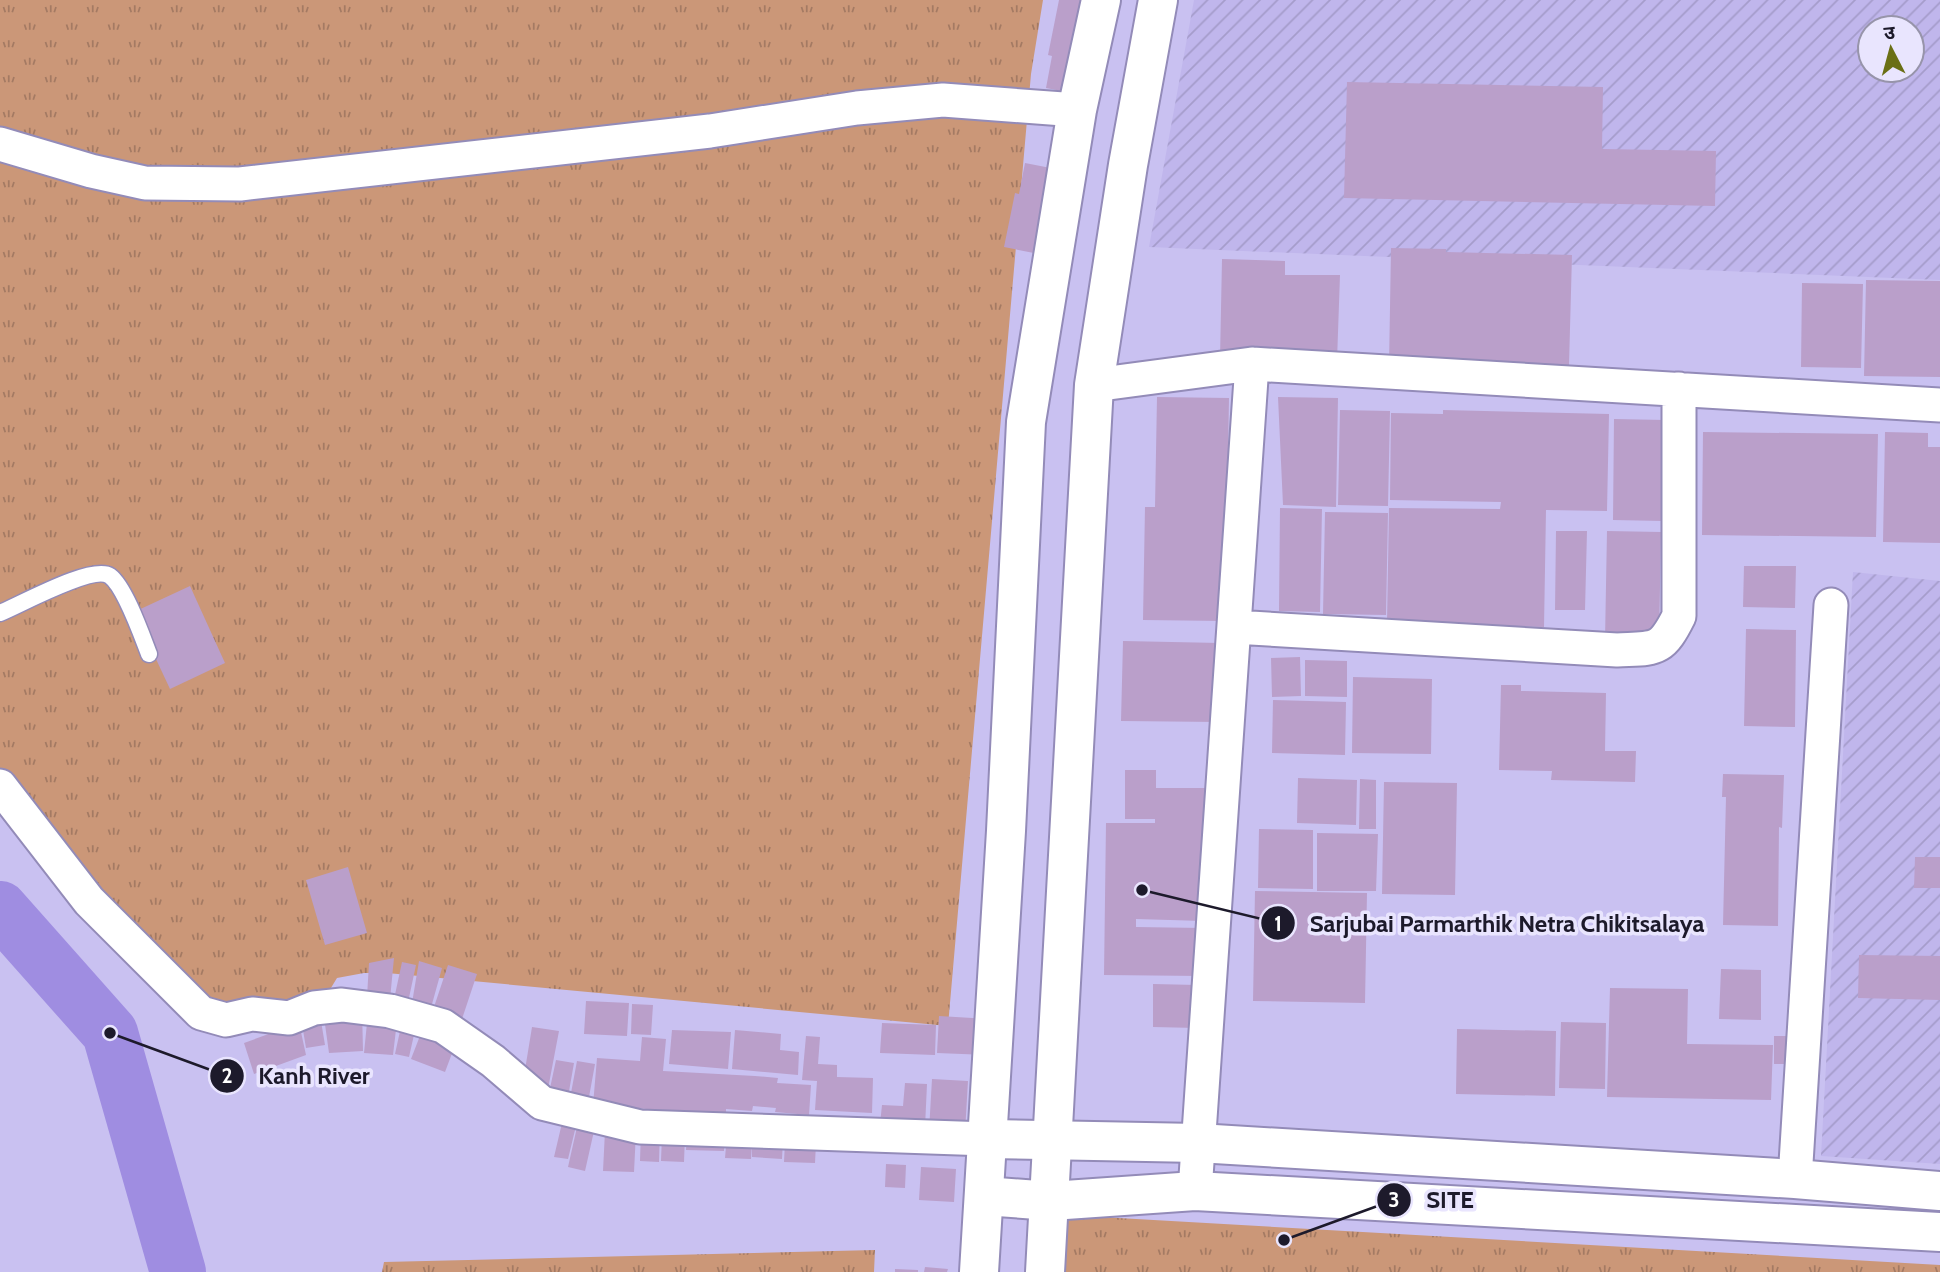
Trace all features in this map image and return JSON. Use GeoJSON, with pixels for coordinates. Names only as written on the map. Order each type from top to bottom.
{"type":"FeatureCollection","features":[{"type":"Feature","properties":{"kind":"main road"},"geometry":{"type":"LineString","coordinates":[[979,1272],[1026,422],[1077,110],[1101,0]]}},
{"type":"Feature","properties":{"kind":"main road"},"geometry":{"type":"LineString","coordinates":[[1045,1272],[1094,386],[1128,165],[1158,0]]}},
{"type":"Feature","properties":{"kind":"main road"},"geometry":{"type":"LineString","coordinates":[[988,1139],[1198,1143],[1795,1179],[1940,1191]]}},
{"type":"Feature","properties":{"kind":"main road"},"geometry":{"type":"LineString","coordinates":[[984,1196],[1051,1201],[1195,1191],[1940,1232]]}},
{"type":"Feature","properties":{"kind":"street"},"geometry":{"type":"LineString","coordinates":[[0,144],[92,172],[145,183],[240,184],[710,131],[857,108],[943,100],[1077,110]]}},
{"type":"Feature","properties":{"kind":"street"},"geometry":{"type":"LineString","coordinates":[[1094,386],[1252,364],[1940,405]]}},
{"type":"Feature","properties":{"kind":"street"},"geometry":{"type":"LineString","coordinates":[[1195,1191],[1252,364]]}},
{"type":"Feature","properties":{"kind":"street"},"geometry":{"type":"LineString","coordinates":[[1234,626],[1617,650],[1651,648],[1667,639],[1679,615],[1679,389]]}},
{"type":"Feature","properties":{"kind":"street"},"geometry":{"type":"LineString","coordinates":[[1795,1179],[1831,605]]}},
{"type":"Feature","properties":{"kind":"street"},"geometry":{"type":"LineString","coordinates":[[0,786],[89,901],[201,1013],[226,1020],[252,1014],[289,1018],[314,1008],[342,1005],[390,1011],[443,1026],[493,1061],[542,1103],[640,1128],[988,1139]]}},
{"type":"Feature","properties":{"kind":"lane"},"geometry":{"type":"LineString","coordinates":[[0,613],[83,576],[102,573],[111,576],[120,587],[149,653]]}},
{"type":"Feature","properties":{"kind":"shaded area"},"geometry":{"type":"Polygon","coordinates":[[[1194,0],[1940,0],[1940,280],[1149,247],[1194,0]]]}},
{"type":"Feature","properties":{"kind":"shaded area"},"geometry":{"type":"Polygon","coordinates":[[[1853,572],[1940,581],[1940,1164],[1821,1156],[1853,572]]]}},
{"type":"Feature","properties":{"kind":"green space"},"geometry":{"type":"Polygon","coordinates":[[[0,0],[1043,0],[1031,74],[948,1026],[364,973],[337,978],[323,1001],[235,1030],[0,789],[0,0]]]}},
{"type":"Feature","properties":{"kind":"green space"},"geometry":{"type":"Polygon","coordinates":[[[1066,1215],[1940,1265],[1940,1272],[1064,1272],[1066,1215]]]}},
{"type":"Feature","properties":{"kind":"green space"},"geometry":{"type":"Polygon","coordinates":[[[875,1250],[874,1272],[382,1272],[384,1262],[875,1250]]]}},
{"type":"Feature","properties":{"kind":"building"},"geometry":{"type":"Polygon","coordinates":[[[1059,0],[1096,0],[1077,94],[1046,88],[1052,56],[1048,55],[1059,0]]]}},
{"type":"Feature","properties":{"kind":"building"},"geometry":{"type":"Polygon","coordinates":[[[1347,82],[1603,87],[1602,149],[1716,151],[1715,206],[1344,198],[1347,82]]]}},
{"type":"Feature","properties":{"kind":"building"},"geometry":{"type":"Polygon","coordinates":[[[1025,163],[1066,171],[1049,256],[1004,247],[1015,193],[1019,194],[1025,163]]]}},
{"type":"Feature","properties":{"kind":"building"},"geometry":{"type":"Polygon","coordinates":[[[1391,248],[1572,255],[1569,365],[1389,367],[1391,248]]]}},
{"type":"Feature","properties":{"kind":"building"},"geometry":{"type":"Polygon","coordinates":[[[1222,259],[1285,261],[1285,275],[1340,275],[1337,361],[1220,359],[1222,259]]]}},
{"type":"Feature","properties":{"kind":"building"},"geometry":{"type":"Polygon","coordinates":[[[1866,280],[1940,281],[1940,377],[1864,376],[1866,280]]]}},
{"type":"Feature","properties":{"kind":"building"},"geometry":{"type":"Polygon","coordinates":[[[1802,283],[1863,284],[1861,368],[1801,367],[1802,283]]]}},
{"type":"Feature","properties":{"kind":"building"},"geometry":{"type":"Polygon","coordinates":[[[1157,397],[1229,398],[1225,621],[1143,620],[1145,507],[1155,507],[1157,397]]]}},
{"type":"Feature","properties":{"kind":"building"},"geometry":{"type":"Polygon","coordinates":[[[1278,397],[1338,398],[1336,507],[1283,505],[1278,397]]]}},
{"type":"Feature","properties":{"kind":"building"},"geometry":{"type":"Polygon","coordinates":[[[1340,410],[1390,411],[1388,506],[1338,505],[1340,410]]]}},
{"type":"Feature","properties":{"kind":"building"},"geometry":{"type":"Polygon","coordinates":[[[1443,410],[1609,414],[1607,511],[1546,510],[1544,627],[1387,623],[1389,508],[1500,509],[1501,502],[1390,500],[1391,413],[1443,414],[1443,410]]]}},
{"type":"Feature","properties":{"kind":"building"},"geometry":{"type":"Polygon","coordinates":[[[1614,419],[1665,420],[1664,521],[1613,520],[1614,419]]]}},
{"type":"Feature","properties":{"kind":"building"},"geometry":{"type":"Polygon","coordinates":[[[1703,432],[1878,434],[1876,537],[1702,535],[1703,432]]]}},
{"type":"Feature","properties":{"kind":"building"},"geometry":{"type":"Polygon","coordinates":[[[1885,432],[1928,433],[1928,447],[1940,447],[1940,543],[1883,542],[1885,432]]]}},
{"type":"Feature","properties":{"kind":"building"},"geometry":{"type":"Polygon","coordinates":[[[1280,508],[1322,509],[1320,612],[1279,611],[1280,508]]]}},
{"type":"Feature","properties":{"kind":"building"},"geometry":{"type":"Polygon","coordinates":[[[1325,512],[1388,513],[1386,615],[1323,614],[1325,512]]]}},
{"type":"Feature","properties":{"kind":"building"},"geometry":{"type":"Polygon","coordinates":[[[1556,531],[1587,531],[1585,610],[1555,610],[1556,531]]]}},
{"type":"Feature","properties":{"kind":"building"},"geometry":{"type":"Polygon","coordinates":[[[1607,531],[1661,532],[1659,641],[1605,640],[1607,531]]]}},
{"type":"Feature","properties":{"kind":"building"},"geometry":{"type":"Polygon","coordinates":[[[1744,566],[1796,566],[1795,608],[1743,607],[1744,566]]]}},
{"type":"Feature","properties":{"kind":"building"},"geometry":{"type":"Polygon","coordinates":[[[190,586],[225,663],[170,689],[134,612],[190,586]]]}},
{"type":"Feature","properties":{"kind":"building"},"geometry":{"type":"Polygon","coordinates":[[[1746,629],[1796,630],[1795,727],[1744,726],[1746,629]]]}},
{"type":"Feature","properties":{"kind":"building"},"geometry":{"type":"Polygon","coordinates":[[[1123,641],[1220,643],[1218,722],[1121,721],[1123,641]]]}},
{"type":"Feature","properties":{"kind":"building"},"geometry":{"type":"Polygon","coordinates":[[[1300,657],[1301,696],[1272,697],[1271,658],[1300,657]]]}},
{"type":"Feature","properties":{"kind":"building"},"geometry":{"type":"Polygon","coordinates":[[[1305,660],[1347,661],[1347,697],[1305,696],[1305,660]]]}},
{"type":"Feature","properties":{"kind":"building"},"geometry":{"type":"Polygon","coordinates":[[[1353,677],[1432,679],[1431,754],[1352,753],[1353,677]]]}},
{"type":"Feature","properties":{"kind":"building"},"geometry":{"type":"Polygon","coordinates":[[[1501,685],[1521,685],[1521,691],[1606,693],[1605,751],[1636,751],[1635,782],[1551,780],[1552,771],[1499,770],[1501,685]]]}},
{"type":"Feature","properties":{"kind":"building"},"geometry":{"type":"Polygon","coordinates":[[[1273,700],[1346,702],[1345,755],[1272,753],[1273,700]]]}},
{"type":"Feature","properties":{"kind":"building"},"geometry":{"type":"Polygon","coordinates":[[[1125,770],[1156,770],[1156,788],[1205,788],[1204,921],[1136,919],[1136,927],[1203,928],[1202,976],[1104,975],[1106,823],[1155,823],[1155,819],[1125,819],[1125,770]]]}},
{"type":"Feature","properties":{"kind":"building"},"geometry":{"type":"Polygon","coordinates":[[[1723,774],[1784,775],[1782,828],[1779,827],[1778,926],[1723,925],[1726,797],[1722,797],[1723,774]]]}},
{"type":"Feature","properties":{"kind":"building"},"geometry":{"type":"Polygon","coordinates":[[[1298,778],[1357,780],[1356,825],[1297,823],[1298,778]]]}},
{"type":"Feature","properties":{"kind":"building"},"geometry":{"type":"Polygon","coordinates":[[[1360,779],[1376,780],[1376,829],[1359,829],[1360,779]]]}},
{"type":"Feature","properties":{"kind":"building"},"geometry":{"type":"Polygon","coordinates":[[[1384,782],[1457,783],[1455,895],[1382,894],[1384,782]]]}},
{"type":"Feature","properties":{"kind":"building"},"geometry":{"type":"Polygon","coordinates":[[[1259,829],[1313,830],[1313,889],[1258,888],[1259,829]]]}},
{"type":"Feature","properties":{"kind":"building"},"geometry":{"type":"Polygon","coordinates":[[[1317,833],[1378,834],[1376,891],[1317,891],[1317,833]]]}},
{"type":"Feature","properties":{"kind":"building"},"geometry":{"type":"Polygon","coordinates":[[[1915,857],[1940,857],[1940,888],[1914,888],[1915,857]]]}},
{"type":"Feature","properties":{"kind":"building"},"geometry":{"type":"Polygon","coordinates":[[[348,867],[367,933],[325,945],[306,880],[348,867]]]}},
{"type":"Feature","properties":{"kind":"building"},"geometry":{"type":"Polygon","coordinates":[[[1255,891],[1367,893],[1365,1003],[1253,1001],[1255,891]]]}},
{"type":"Feature","properties":{"kind":"building"},"geometry":{"type":"Polygon","coordinates":[[[1859,955],[1940,956],[1940,1000],[1858,998],[1859,955]]]}},
{"type":"Feature","properties":{"kind":"building"},"geometry":{"type":"Polygon","coordinates":[[[394,958],[390,999],[367,997],[369,963],[394,958]]]}},
{"type":"Feature","properties":{"kind":"building"},"geometry":{"type":"Polygon","coordinates":[[[419,961],[442,968],[429,1015],[411,1009],[419,961]]]}},
{"type":"Feature","properties":{"kind":"building"},"geometry":{"type":"Polygon","coordinates":[[[402,962],[416,965],[407,1007],[393,1004],[402,962]]]}},
{"type":"Feature","properties":{"kind":"building"},"geometry":{"type":"Polygon","coordinates":[[[448,965],[477,974],[459,1028],[430,1019],[448,965]]]}},
{"type":"Feature","properties":{"kind":"building"},"geometry":{"type":"Polygon","coordinates":[[[1721,969],[1761,970],[1761,1020],[1719,1019],[1721,969]]]}},
{"type":"Feature","properties":{"kind":"building"},"geometry":{"type":"Polygon","coordinates":[[[1153,984],[1197,985],[1197,1028],[1153,1027],[1153,984]]]}},
{"type":"Feature","properties":{"kind":"building"},"geometry":{"type":"Polygon","coordinates":[[[1610,988],[1688,989],[1687,1044],[1773,1045],[1771,1100],[1607,1097],[1610,988]]]}},
{"type":"Feature","properties":{"kind":"building"},"geometry":{"type":"Polygon","coordinates":[[[586,1001],[629,1003],[627,1036],[584,1034],[586,1001]]]}},
{"type":"Feature","properties":{"kind":"building"},"geometry":{"type":"Polygon","coordinates":[[[632,1004],[653,1005],[651,1035],[631,1034],[632,1004]]]}},
{"type":"Feature","properties":{"kind":"building"},"geometry":{"type":"Polygon","coordinates":[[[362,1009],[363,1051],[329,1053],[323,1010],[362,1009]]]}},
{"type":"Feature","properties":{"kind":"building"},"geometry":{"type":"Polygon","coordinates":[[[368,1013],[397,1021],[393,1055],[364,1053],[368,1013]]]}},
{"type":"Feature","properties":{"kind":"building"},"geometry":{"type":"Polygon","coordinates":[[[320,1015],[325,1045],[306,1048],[301,1018],[320,1015]]]}},
{"type":"Feature","properties":{"kind":"building"},"geometry":{"type":"Polygon","coordinates":[[[939,1016],[989,1019],[987,1055],[937,1053],[939,1016]]]}},
{"type":"Feature","properties":{"kind":"building"},"geometry":{"type":"Polygon","coordinates":[[[402,1022],[416,1026],[409,1057],[395,1054],[402,1022]]]}},
{"type":"Feature","properties":{"kind":"building"},"geometry":{"type":"Polygon","coordinates":[[[1561,1022],[1606,1023],[1605,1089],[1559,1088],[1561,1022]]]}},
{"type":"Feature","properties":{"kind":"building"},"geometry":{"type":"Polygon","coordinates":[[[299,1023],[306,1055],[254,1074],[244,1043],[299,1023]]]}},
{"type":"Feature","properties":{"kind":"building"},"geometry":{"type":"Polygon","coordinates":[[[882,1023],[936,1025],[935,1055],[880,1053],[882,1023]]]}},
{"type":"Feature","properties":{"kind":"building"},"geometry":{"type":"Polygon","coordinates":[[[532,1027],[559,1031],[547,1094],[523,1082],[532,1027]]]}},
{"type":"Feature","properties":{"kind":"building"},"geometry":{"type":"Polygon","coordinates":[[[423,1028],[457,1040],[445,1072],[411,1059],[423,1028]]]}},
{"type":"Feature","properties":{"kind":"building"},"geometry":{"type":"Polygon","coordinates":[[[1457,1029],[1556,1031],[1555,1096],[1456,1094],[1457,1029]]]}},
{"type":"Feature","properties":{"kind":"building"},"geometry":{"type":"Polygon","coordinates":[[[672,1030],[731,1032],[728,1069],[669,1064],[672,1030]]]}},
{"type":"Feature","properties":{"kind":"building"},"geometry":{"type":"Polygon","coordinates":[[[735,1030],[781,1034],[780,1050],[799,1052],[798,1075],[732,1069],[735,1030]]]}},
{"type":"Feature","properties":{"kind":"building"},"geometry":{"type":"Polygon","coordinates":[[[806,1036],[820,1037],[818,1064],[837,1065],[837,1077],[873,1078],[872,1113],[815,1110],[817,1081],[802,1080],[806,1036]]]}},
{"type":"Feature","properties":{"kind":"building"},"geometry":{"type":"Polygon","coordinates":[[[1774,1036],[1794,1036],[1794,1064],[1774,1064],[1774,1036]]]}},
{"type":"Feature","properties":{"kind":"building"},"geometry":{"type":"Polygon","coordinates":[[[642,1037],[666,1039],[663,1071],[778,1078],[777,1083],[811,1085],[809,1115],[775,1112],[776,1108],[753,1106],[752,1111],[726,1109],[726,1115],[593,1105],[597,1058],[640,1061],[642,1037]]]}},
{"type":"Feature","properties":{"kind":"building"},"geometry":{"type":"Polygon","coordinates":[[[556,1060],[574,1063],[568,1097],[549,1093],[556,1060]]]}},
{"type":"Feature","properties":{"kind":"building"},"geometry":{"type":"Polygon","coordinates":[[[577,1061],[595,1064],[589,1097],[571,1093],[577,1061]]]}},
{"type":"Feature","properties":{"kind":"building"},"geometry":{"type":"Polygon","coordinates":[[[932,1079],[968,1081],[965,1132],[929,1131],[932,1079]]]}},
{"type":"Feature","properties":{"kind":"building"},"geometry":{"type":"Polygon","coordinates":[[[905,1083],[927,1084],[925,1127],[880,1124],[882,1105],[903,1106],[905,1083]]]}},
{"type":"Feature","properties":{"kind":"building"},"geometry":{"type":"Polygon","coordinates":[[[562,1123],[576,1126],[568,1159],[554,1157],[562,1123]]]}},
{"type":"Feature","properties":{"kind":"building"},"geometry":{"type":"Polygon","coordinates":[[[577,1127],[594,1131],[585,1171],[568,1167],[577,1127]]]}},
{"type":"Feature","properties":{"kind":"building"},"geometry":{"type":"Polygon","coordinates":[[[641,1130],[660,1131],[659,1162],[640,1161],[641,1130]]]}},
{"type":"Feature","properties":{"kind":"building"},"geometry":{"type":"Polygon","coordinates":[[[687,1130],[725,1132],[724,1151],[686,1150],[687,1130]]]}},
{"type":"Feature","properties":{"kind":"building"},"geometry":{"type":"Polygon","coordinates":[[[605,1131],[636,1132],[634,1172],[603,1171],[605,1131]]]}},
{"type":"Feature","properties":{"kind":"building"},"geometry":{"type":"Polygon","coordinates":[[[662,1134],[685,1135],[684,1162],[661,1161],[662,1134]]]}},
{"type":"Feature","properties":{"kind":"building"},"geometry":{"type":"Polygon","coordinates":[[[727,1135],[783,1140],[782,1159],[752,1157],[752,1143],[751,1159],[725,1158],[727,1135]]]}},
{"type":"Feature","properties":{"kind":"building"},"geometry":{"type":"Polygon","coordinates":[[[785,1141],[816,1143],[815,1163],[784,1162],[785,1141]]]}},
{"type":"Feature","properties":{"kind":"building"},"geometry":{"type":"Polygon","coordinates":[[[886,1164],[906,1165],[905,1188],[885,1187],[886,1164]]]}},
{"type":"Feature","properties":{"kind":"building"},"geometry":{"type":"Polygon","coordinates":[[[921,1167],[956,1169],[954,1202],[919,1200],[921,1167]]]}},
{"type":"Feature","properties":{"kind":"building"},"geometry":{"type":"Polygon","coordinates":[[[925,1267],[948,1269],[947,1272],[924,1272],[925,1267]]]}},
{"type":"Feature","properties":{"kind":"building"},"geometry":{"type":"Polygon","coordinates":[[[895,1269],[918,1270],[918,1272],[895,1272],[895,1269]]]}},
{"type":"Feature","properties":{"kind":"waterway"},"geometry":{"type":"LineString","coordinates":[[0,909],[110,1033],[178,1272]]}},
{"type":"Feature","properties":{"kind":"place","name":"Sarjubai Parmarthik Netra Chikitsalaya"},"geometry":{"type":"Point","coordinates":[1142,890]}},
{"type":"Feature","properties":{"kind":"place","name":"Kanh River"},"geometry":{"type":"Point","coordinates":[110,1033]}},
{"type":"Feature","properties":{"kind":"place","name":"SITE"},"geometry":{"type":"Point","coordinates":[1284,1240]}}]}
